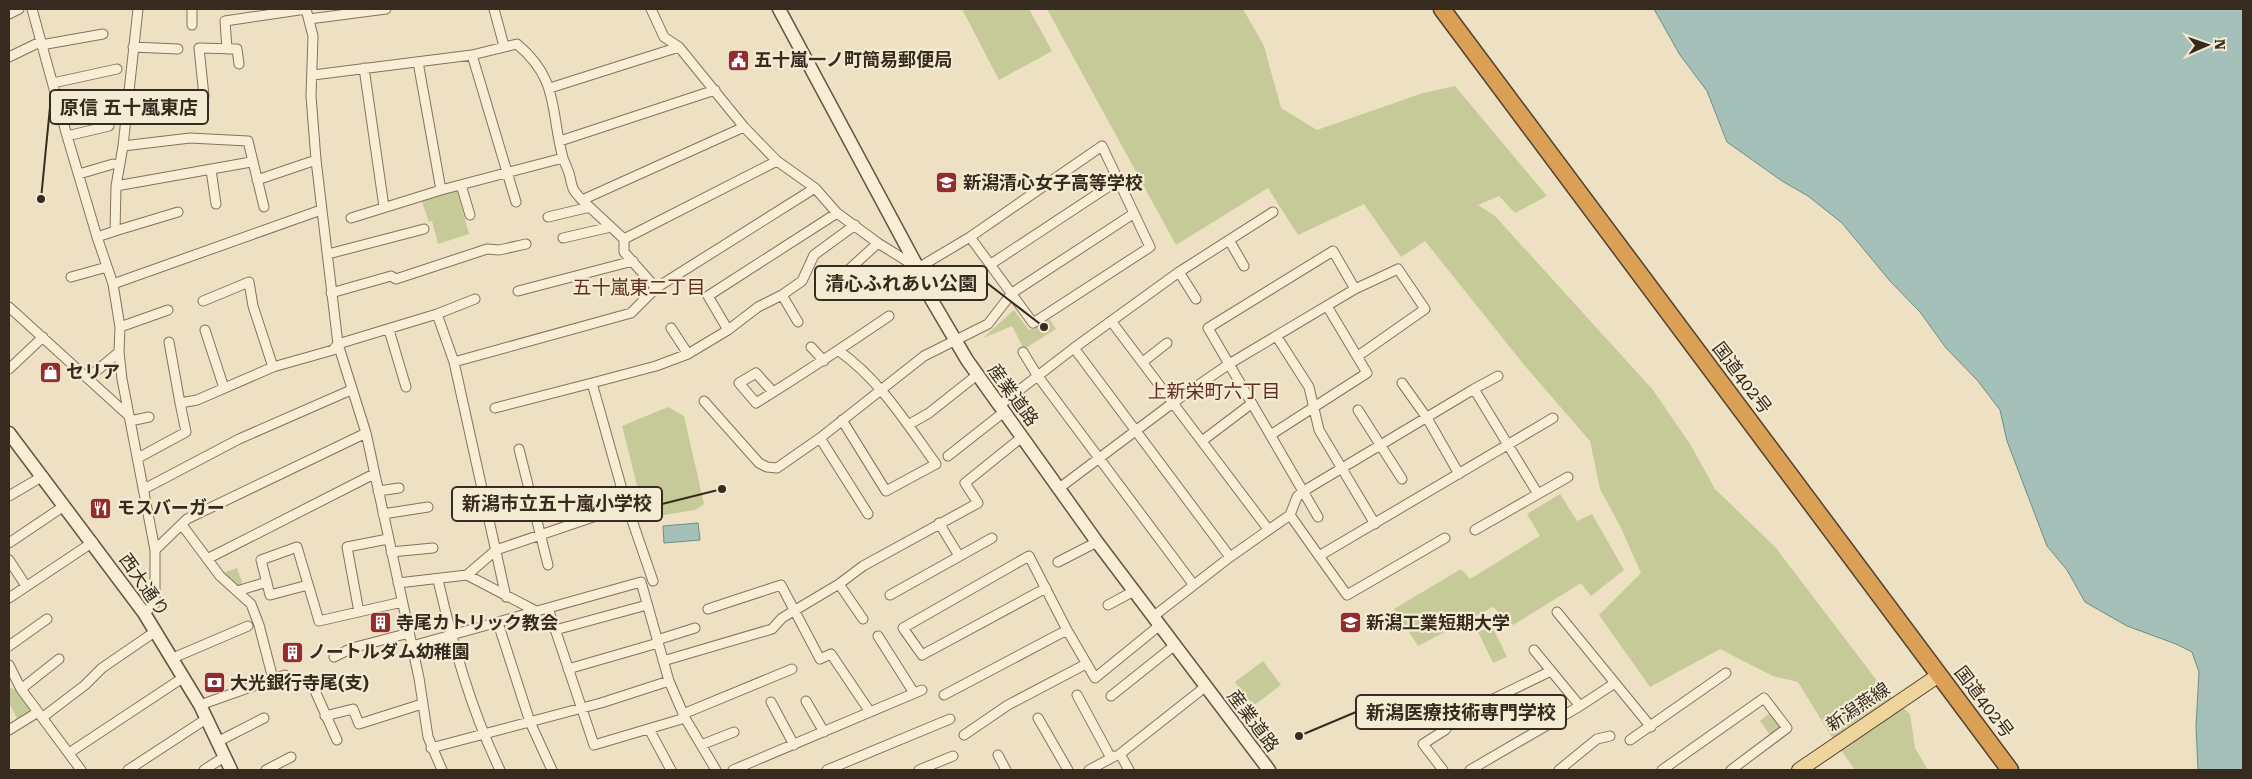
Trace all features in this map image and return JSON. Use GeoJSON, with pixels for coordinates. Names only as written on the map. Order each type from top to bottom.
{"type":"FeatureCollection","features":[{"type":"Feature","properties":{"kind":"highway","name":"国道402号"},"geometry":{"type":"LineString","coordinates":[[1442,9],[2010,770]]}},
{"type":"Feature","properties":{"kind":"main road","name":"新潟燕線"},"geometry":{"type":"LineString","coordinates":[[1798,770],[1939,675]]}},
{"type":"Feature","properties":{"kind":"street"},"geometry":{"type":"LineString","coordinates":[[9,14],[19,9]]}},
{"type":"Feature","properties":{"kind":"street"},"geometry":{"type":"LineString","coordinates":[[32,9],[40,44],[67,136],[113,284],[120,327],[118,352],[155,550],[155,604],[144,613]]}},
{"type":"Feature","properties":{"kind":"street"},"geometry":{"type":"LineString","coordinates":[[115,231],[116,186],[123,146],[138,9]]}},
{"type":"Feature","properties":{"kind":"street"},"geometry":{"type":"LineString","coordinates":[[192,9],[192,25]]}},
{"type":"Feature","properties":{"kind":"street"},"geometry":{"type":"LineString","coordinates":[[227,49],[225,21],[306,9],[313,36],[311,96],[316,160],[338,344],[366,433],[419,678],[422,704],[432,748],[442,770]]}},
{"type":"Feature","properties":{"kind":"street"},"geometry":{"type":"LineString","coordinates":[[309,19],[386,9]]}},
{"type":"Feature","properties":{"kind":"street"},"geometry":{"type":"LineString","coordinates":[[494,9],[504,46]]}},
{"type":"Feature","properties":{"kind":"street"},"geometry":{"type":"LineString","coordinates":[[651,9],[664,37],[679,47],[744,127],[777,161],[815,188],[837,213],[878,243],[918,268],[970,237],[1102,146],[1150,247],[1033,323],[970,237]]}},
{"type":"Feature","properties":{"kind":"street","name":"産業道路"},"geometry":{"type":"LineString","coordinates":[[780,9],[918,268],[927,292],[977,375],[1097,542],[1157,620],[1205,688],[1240,730],[1269,770]]}},
{"type":"Feature","properties":{"kind":"street"},"geometry":{"type":"LineString","coordinates":[[9,57],[40,44],[103,34]]}},
{"type":"Feature","properties":{"kind":"street"},"geometry":{"type":"LineString","coordinates":[[312,75],[472,55],[517,44],[537,63],[550,88],[563,158],[569,173],[571,188],[624,239],[624,252],[656,288]]}},
{"type":"Feature","properties":{"kind":"street"},"geometry":{"type":"LineString","coordinates":[[133,47],[178,49]]}},
{"type":"Feature","properties":{"kind":"street"},"geometry":{"type":"LineString","coordinates":[[550,88],[679,47]]}},
{"type":"Feature","properties":{"kind":"street"},"geometry":{"type":"LineString","coordinates":[[127,98],[204,96],[198,48],[237,49],[238,64]]}},
{"type":"Feature","properties":{"kind":"street"},"geometry":{"type":"LineString","coordinates":[[472,55],[516,202]]}},
{"type":"Feature","properties":{"kind":"street"},"geometry":{"type":"LineString","coordinates":[[418,62],[441,190]]}},
{"type":"Feature","properties":{"kind":"street"},"geometry":{"type":"LineString","coordinates":[[364,68],[384,208]]}},
{"type":"Feature","properties":{"kind":"street"},"geometry":{"type":"LineString","coordinates":[[53,83],[117,69]]}},
{"type":"Feature","properties":{"kind":"street"},"geometry":{"type":"LineString","coordinates":[[560,142],[715,90]]}},
{"type":"Feature","properties":{"kind":"street"},"geometry":{"type":"LineString","coordinates":[[67,136],[108,126]]}},
{"type":"Feature","properties":{"kind":"street"},"geometry":{"type":"LineString","coordinates":[[582,200],[744,127]]}},
{"type":"Feature","properties":{"kind":"street"},"geometry":{"type":"LineString","coordinates":[[123,146],[190,138],[248,142],[264,208]]}},
{"type":"Feature","properties":{"kind":"street"},"geometry":{"type":"LineString","coordinates":[[351,218],[441,190],[563,158]]}},
{"type":"Feature","properties":{"kind":"street"},"geometry":{"type":"LineString","coordinates":[[257,180],[316,160]]}},
{"type":"Feature","properties":{"kind":"street"},"geometry":{"type":"LineString","coordinates":[[624,239],[777,161]]}},
{"type":"Feature","properties":{"kind":"street"},"geometry":{"type":"LineString","coordinates":[[116,186],[252,162]]}},
{"type":"Feature","properties":{"kind":"street"},"geometry":{"type":"LineString","coordinates":[[79,174],[113,164]]}},
{"type":"Feature","properties":{"kind":"street"},"geometry":{"type":"LineString","coordinates":[[211,170],[216,204]]}},
{"type":"Feature","properties":{"kind":"street"},"geometry":{"type":"LineString","coordinates":[[991,264],[1117,181]]}},
{"type":"Feature","properties":{"kind":"street"},"geometry":{"type":"LineString","coordinates":[[461,185],[470,215]]}},
{"type":"Feature","properties":{"kind":"street"},"geometry":{"type":"LineString","coordinates":[[454,362],[631,313],[656,288],[815,188]]}},
{"type":"Feature","properties":{"kind":"street"},"geometry":{"type":"LineString","coordinates":[[548,216],[590,207]]}},
{"type":"Feature","properties":{"kind":"street"},"geometry":{"type":"LineString","coordinates":[[113,284],[321,210]]}},
{"type":"Feature","properties":{"kind":"street"},"geometry":{"type":"LineString","coordinates":[[97,237],[178,212]]}},
{"type":"Feature","properties":{"kind":"street"},"geometry":{"type":"LineString","coordinates":[[948,456],[1037,375],[1179,272],[1273,212]]}},
{"type":"Feature","properties":{"kind":"street"},"geometry":{"type":"LineString","coordinates":[[728,330],[708,296],[837,213]]}},
{"type":"Feature","properties":{"kind":"street"},"geometry":{"type":"LineString","coordinates":[[704,401],[759,463],[767,468],[777,468],[820,438],[924,356],[988,324],[1012,293],[1133,214]]}},
{"type":"Feature","properties":{"kind":"street"},"geometry":{"type":"LineString","coordinates":[[495,408],[656,366],[688,354],[728,330],[758,307],[782,295],[802,281],[814,255],[854,225]]}},
{"type":"Feature","properties":{"kind":"street"},"geometry":{"type":"LineString","coordinates":[[562,238],[611,227]]}},
{"type":"Feature","properties":{"kind":"street"},"geometry":{"type":"LineString","coordinates":[[328,254],[424,229]]}},
{"type":"Feature","properties":{"kind":"street"},"geometry":{"type":"LineString","coordinates":[[1229,240],[1244,266]]}},
{"type":"Feature","properties":{"kind":"street"},"geometry":{"type":"LineString","coordinates":[[833,284],[878,243]]}},
{"type":"Feature","properties":{"kind":"street"},"geometry":{"type":"LineString","coordinates":[[331,293],[391,276],[396,279],[487,249],[499,250],[526,244]]}},
{"type":"Feature","properties":{"kind":"street"},"geometry":{"type":"LineString","coordinates":[[1318,517],[1302,492],[1272,434],[1251,404],[1208,328],[1333,251],[1355,289]]}},
{"type":"Feature","properties":{"kind":"street"},"geometry":{"type":"LineString","coordinates":[[518,291],[634,261]]}},
{"type":"Feature","properties":{"kind":"street"},"geometry":{"type":"LineString","coordinates":[[71,277],[107,267]]}},
{"type":"Feature","properties":{"kind":"street"},"geometry":{"type":"LineString","coordinates":[[1058,489],[1174,402],[1229,364],[1278,337],[1355,289],[1398,269],[1425,309],[1358,356]]}},
{"type":"Feature","properties":{"kind":"street"},"geometry":{"type":"LineString","coordinates":[[1179,272],[1196,299]]}},
{"type":"Feature","properties":{"kind":"street"},"geometry":{"type":"LineString","coordinates":[[203,301],[249,282],[253,306],[274,367]]}},
{"type":"Feature","properties":{"kind":"street"},"geometry":{"type":"LineString","coordinates":[[782,295],[798,322]]}},
{"type":"Feature","properties":{"kind":"street"},"geometry":{"type":"LineString","coordinates":[[180,403],[197,400],[274,367],[333,350],[338,344],[390,330],[475,299]]}},
{"type":"Feature","properties":{"kind":"street"},"geometry":{"type":"LineString","coordinates":[[1272,434],[1367,373],[1327,306]]}},
{"type":"Feature","properties":{"kind":"street"},"geometry":{"type":"LineString","coordinates":[[9,307],[88,378],[130,419]]}},
{"type":"Feature","properties":{"kind":"street"},"geometry":{"type":"LineString","coordinates":[[120,327],[168,310]]}},
{"type":"Feature","properties":{"kind":"street"},"geometry":{"type":"LineString","coordinates":[[437,314],[454,362],[506,597]]}},
{"type":"Feature","properties":{"kind":"street"},"geometry":{"type":"LineString","coordinates":[[773,392],[824,361],[889,316]]}},
{"type":"Feature","properties":{"kind":"street"},"geometry":{"type":"LineString","coordinates":[[1111,321],[1144,361],[1268,529]]}},
{"type":"Feature","properties":{"kind":"street"},"geometry":{"type":"LineString","coordinates":[[671,328],[688,354]]}},
{"type":"Feature","properties":{"kind":"street"},"geometry":{"type":"LineString","coordinates":[[205,330],[224,388]]}},
{"type":"Feature","properties":{"kind":"street"},"geometry":{"type":"LineString","coordinates":[[390,330],[406,386]]}},
{"type":"Feature","properties":{"kind":"street"},"geometry":{"type":"LineString","coordinates":[[9,369],[43,337]]}},
{"type":"Feature","properties":{"kind":"street"},"geometry":{"type":"LineString","coordinates":[[1278,337],[1309,387],[1319,430],[1375,524]]}},
{"type":"Feature","properties":{"kind":"street"},"geometry":{"type":"LineString","coordinates":[[138,458],[186,432],[169,342]]}},
{"type":"Feature","properties":{"kind":"street"},"geometry":{"type":"LineString","coordinates":[[1144,361],[1167,344]]}},
{"type":"Feature","properties":{"kind":"street"},"geometry":{"type":"LineString","coordinates":[[811,347],[824,361]]}},
{"type":"Feature","properties":{"kind":"street"},"geometry":{"type":"LineString","coordinates":[[1074,348],[1230,557]]}},
{"type":"Feature","properties":{"kind":"street"},"geometry":{"type":"LineString","coordinates":[[839,351],[857,364],[882,389],[936,464],[886,491],[842,420]]}},
{"type":"Feature","properties":{"kind":"street"},"geometry":{"type":"LineString","coordinates":[[88,378],[118,352]]}},
{"type":"Feature","properties":{"kind":"street"},"geometry":{"type":"LineString","coordinates":[[1023,352],[1037,375],[1193,584]]}},
{"type":"Feature","properties":{"kind":"street"},"geometry":{"type":"LineString","coordinates":[[908,425],[928,413],[977,375]]}},
{"type":"Feature","properties":{"kind":"street"},"geometry":{"type":"LineString","coordinates":[[1046,588],[922,655],[903,628],[1029,556],[1046,588],[1067,630],[1095,678],[1193,584],[1290,514],[1297,497],[1302,492],[1498,376]]}},
{"type":"Feature","properties":{"kind":"street"},"geometry":{"type":"LineString","coordinates":[[592,383],[625,500],[653,580]]}},
{"type":"Feature","properties":{"kind":"street"},"geometry":{"type":"LineString","coordinates":[[1402,383],[1427,418],[1459,474]]}},
{"type":"Feature","properties":{"kind":"street"},"geometry":{"type":"LineString","coordinates":[[1474,389],[1538,494]]}},
{"type":"Feature","properties":{"kind":"street"},"geometry":{"type":"LineString","coordinates":[[144,489],[239,439],[351,390]]}},
{"type":"Feature","properties":{"kind":"street"},"geometry":{"type":"LineString","coordinates":[[1202,441],[1251,404]]}},
{"type":"Feature","properties":{"kind":"street"},"geometry":{"type":"LineString","coordinates":[[1358,410],[1402,479]]}},
{"type":"Feature","properties":{"kind":"street"},"geometry":{"type":"LineString","coordinates":[[130,419],[149,417]]}},
{"type":"Feature","properties":{"kind":"street"},"geometry":{"type":"LineString","coordinates":[[1319,556],[1553,418]]}},
{"type":"Feature","properties":{"kind":"street","name":"西大通り"},"geometry":{"type":"LineString","coordinates":[[9,433],[93,542],[156,631],[200,705],[231,770]]}},
{"type":"Feature","properties":{"kind":"street"},"geometry":{"type":"LineString","coordinates":[[155,550],[187,519],[366,433]]}},
{"type":"Feature","properties":{"kind":"street"},"geometry":{"type":"LineString","coordinates":[[663,661],[772,629],[782,618],[839,584],[863,566],[978,503],[965,482],[1022,437]]}},
{"type":"Feature","properties":{"kind":"street"},"geometry":{"type":"LineString","coordinates":[[820,438],[868,514]]}},
{"type":"Feature","properties":{"kind":"street"},"geometry":{"type":"LineString","coordinates":[[519,449],[548,565]]}},
{"type":"Feature","properties":{"kind":"street"},"geometry":{"type":"LineString","coordinates":[[207,559],[374,474]]}},
{"type":"Feature","properties":{"kind":"street"},"geometry":{"type":"LineString","coordinates":[[9,496],[43,476]]}},
{"type":"Feature","properties":{"kind":"street"},"geometry":{"type":"LineString","coordinates":[[1475,530],[1568,477]]}},
{"type":"Feature","properties":{"kind":"street"},"geometry":{"type":"LineString","coordinates":[[378,491],[399,488]]}},
{"type":"Feature","properties":{"kind":"street"},"geometry":{"type":"LineString","coordinates":[[398,583],[467,576],[496,550],[599,515],[625,500]]}},
{"type":"Feature","properties":{"kind":"street"},"geometry":{"type":"LineString","coordinates":[[9,543],[64,506]]}},
{"type":"Feature","properties":{"kind":"street"},"geometry":{"type":"LineString","coordinates":[[382,514],[428,507]]}},
{"type":"Feature","properties":{"kind":"street"},"geometry":{"type":"LineString","coordinates":[[1290,514],[1347,595],[1445,538]]}},
{"type":"Feature","properties":{"kind":"street"},"geometry":{"type":"LineString","coordinates":[[940,523],[958,556]]}},
{"type":"Feature","properties":{"kind":"street"},"geometry":{"type":"LineString","coordinates":[[182,525],[220,576],[251,604],[259,625],[273,679]]}},
{"type":"Feature","properties":{"kind":"street"},"geometry":{"type":"LineString","coordinates":[[890,595],[992,538]]}},
{"type":"Feature","properties":{"kind":"street"},"geometry":{"type":"LineString","coordinates":[[360,612],[347,547],[388,539]]}},
{"type":"Feature","properties":{"kind":"street"},"geometry":{"type":"LineString","coordinates":[[9,598],[93,542]]}},
{"type":"Feature","properties":{"kind":"street"},"geometry":{"type":"LineString","coordinates":[[1058,562],[1097,542]]}},
{"type":"Feature","properties":{"kind":"street"},"geometry":{"type":"LineString","coordinates":[[308,585],[270,595],[261,560],[297,547],[319,621],[402,602]]}},
{"type":"Feature","properties":{"kind":"street"},"geometry":{"type":"LineString","coordinates":[[391,552],[433,548]]}},
{"type":"Feature","properties":{"kind":"street"},"geometry":{"type":"LineString","coordinates":[[9,560],[26,586]]}},
{"type":"Feature","properties":{"kind":"street"},"geometry":{"type":"LineString","coordinates":[[467,576],[536,612]]}},
{"type":"Feature","properties":{"kind":"street"},"geometry":{"type":"LineString","coordinates":[[438,580],[451,635],[483,734],[500,770]]}},
{"type":"Feature","properties":{"kind":"street"},"geometry":{"type":"LineString","coordinates":[[237,591],[267,582]]}},
{"type":"Feature","properties":{"kind":"street"},"geometry":{"type":"LineString","coordinates":[[412,646],[641,582],[669,682],[684,716],[716,770]]}},
{"type":"Feature","properties":{"kind":"street"},"geometry":{"type":"LineString","coordinates":[[839,584],[862,619]]}},
{"type":"Feature","properties":{"kind":"street"},"geometry":{"type":"LineString","coordinates":[[708,609],[781,585],[820,659],[831,654],[870,712]]}},
{"type":"Feature","properties":{"kind":"street"},"geometry":{"type":"LineString","coordinates":[[1108,605],[1134,591]]}},
{"type":"Feature","properties":{"kind":"street"},"geometry":{"type":"LineString","coordinates":[[555,630],[647,605]]}},
{"type":"Feature","properties":{"kind":"street"},"geometry":{"type":"LineString","coordinates":[[548,608],[594,745],[649,729],[684,716],[792,669]]}},
{"type":"Feature","properties":{"kind":"street"},"geometry":{"type":"LineString","coordinates":[[1557,612],[1651,727]]}},
{"type":"Feature","properties":{"kind":"street"},"geometry":{"type":"LineString","coordinates":[[9,646],[47,619]]}},
{"type":"Feature","properties":{"kind":"street"},"geometry":{"type":"LineString","coordinates":[[498,622],[530,722],[552,770]]}},
{"type":"Feature","properties":{"kind":"street"},"geometry":{"type":"LineString","coordinates":[[173,658],[248,626]]}},
{"type":"Feature","properties":{"kind":"street"},"geometry":{"type":"LineString","coordinates":[[568,668],[657,642],[695,628]]}},
{"type":"Feature","properties":{"kind":"street"},"geometry":{"type":"LineString","coordinates":[[944,695],[1067,630]]}},
{"type":"Feature","properties":{"kind":"street"},"geometry":{"type":"LineString","coordinates":[[9,730],[40,714],[85,685],[102,668],[156,631]]}},
{"type":"Feature","properties":{"kind":"street"},"geometry":{"type":"LineString","coordinates":[[334,657],[352,648],[409,632]]}},
{"type":"Feature","properties":{"kind":"street"},"geometry":{"type":"LineString","coordinates":[[733,770],[918,692],[878,636]]}},
{"type":"Feature","properties":{"kind":"street"},"geometry":{"type":"LineString","coordinates":[[1111,696],[1175,645]]}},
{"type":"Feature","properties":{"kind":"street"},"geometry":{"type":"LineString","coordinates":[[1534,650],[1580,706]]}},
{"type":"Feature","properties":{"kind":"street"},"geometry":{"type":"LineString","coordinates":[[22,689],[59,660]]}},
{"type":"Feature","properties":{"kind":"street"},"geometry":{"type":"LineString","coordinates":[[964,735],[1008,705],[1086,664]]}},
{"type":"Feature","properties":{"kind":"street"},"geometry":{"type":"LineString","coordinates":[[9,665],[12,680],[22,689],[80,770]]}},
{"type":"Feature","properties":{"kind":"street"},"geometry":{"type":"LineString","coordinates":[[1437,768],[1423,744],[1444,730],[1454,718],[1551,671]]}},
{"type":"Feature","properties":{"kind":"street"},"geometry":{"type":"LineString","coordinates":[[1630,740],[1726,673]]}},
{"type":"Feature","properties":{"kind":"street"},"geometry":{"type":"LineString","coordinates":[[200,705],[285,675]]}},
{"type":"Feature","properties":{"kind":"street"},"geometry":{"type":"LineString","coordinates":[[69,753],[184,677]]}},
{"type":"Feature","properties":{"kind":"street"},"geometry":{"type":"LineString","coordinates":[[432,748],[669,682]]}},
{"type":"Feature","properties":{"kind":"street"},"geometry":{"type":"LineString","coordinates":[[1470,770],[1580,706],[1615,683]]}},
{"type":"Feature","properties":{"kind":"street"},"geometry":{"type":"LineString","coordinates":[[316,684],[316,693],[337,740]]}},
{"type":"Feature","properties":{"kind":"street"},"geometry":{"type":"LineString","coordinates":[[1089,770],[1116,756],[1205,688]]}},
{"type":"Feature","properties":{"kind":"street"},"geometry":{"type":"LineString","coordinates":[[1077,695],[1116,756],[1129,770]]}},
{"type":"Feature","properties":{"kind":"street"},"geometry":{"type":"LineString","coordinates":[[1664,770],[1764,698],[1786,728],[1731,770]]}},
{"type":"Feature","properties":{"kind":"street"},"geometry":{"type":"LineString","coordinates":[[806,701],[824,732]]}},
{"type":"Feature","properties":{"kind":"street"},"geometry":{"type":"LineString","coordinates":[[772,702],[794,745]]}},
{"type":"Feature","properties":{"kind":"street"},"geometry":{"type":"LineString","coordinates":[[325,716],[353,709],[359,724],[422,704]]}},
{"type":"Feature","properties":{"kind":"street"},"geometry":{"type":"LineString","coordinates":[[217,742],[264,718]]}},
{"type":"Feature","properties":{"kind":"street"},"geometry":{"type":"LineString","coordinates":[[1038,718],[1068,770]]}},
{"type":"Feature","properties":{"kind":"street"},"geometry":{"type":"LineString","coordinates":[[128,770],[206,719]]}},
{"type":"Feature","properties":{"kind":"street"},"geometry":{"type":"LineString","coordinates":[[827,770],[950,719]]}},
{"type":"Feature","properties":{"kind":"street"},"geometry":{"type":"LineString","coordinates":[[649,729],[667,769]]}},
{"type":"Feature","properties":{"kind":"street"},"geometry":{"type":"LineString","coordinates":[[701,745],[734,732]]}},
{"type":"Feature","properties":{"kind":"street"},"geometry":{"type":"LineString","coordinates":[[1559,770],[1597,740],[1610,736]]}},
{"type":"Feature","properties":{"kind":"street"},"geometry":{"type":"LineString","coordinates":[[998,755],[1006,770]]}},
{"type":"Feature","properties":{"kind":"street"},"geometry":{"type":"LineString","coordinates":[[920,770],[953,756]]}},
{"type":"Feature","properties":{"kind":"street"},"geometry":{"type":"LineString","coordinates":[[204,770],[224,757]]}},
{"type":"Feature","properties":{"kind":"street"},"geometry":{"type":"LineString","coordinates":[[266,770],[292,757]]}},
{"type":"Feature","properties":{"kind":"green space"},"geometry":{"type":"Polygon","coordinates":[[[962,9],[1029,9],[1052,51],[999,80],[962,9]]]}},
{"type":"Feature","properties":{"kind":"green space"},"geometry":{"type":"Polygon","coordinates":[[[1047,9],[1243,9],[1264,46],[1281,108],[1317,130],[1423,93],[1455,86],[1547,196],[1515,213],[1499,196],[1478,205],[1495,216],[1653,390],[1690,444],[1715,489],[1776,548],[1884,690],[1910,714],[1915,748],[1928,770],[1855,770],[1798,682],[1773,676],[1720,649],[1650,687],[1599,615],[1641,573],[1621,528],[1600,489],[1590,441],[1525,366],[1425,241],[1401,257],[1364,204],[1298,235],[1268,188],[1176,245],[1047,9]]]}},
{"type":"Feature","properties":{"kind":"green space"},"geometry":{"type":"Polygon","coordinates":[[[457,190],[469,234],[438,244],[432,221],[429,222],[421,199],[457,190]]]}},
{"type":"Feature","properties":{"kind":"green space"},"geometry":{"type":"Polygon","coordinates":[[[1014,310],[1029,330],[1049,319],[1056,329],[1024,349],[1012,326],[983,338],[1014,310]]]}},
{"type":"Feature","properties":{"kind":"green space"},"geometry":{"type":"Polygon","coordinates":[[[668,407],[684,416],[704,504],[695,510],[645,518],[622,426],[668,407]]]}},
{"type":"Feature","properties":{"kind":"green space"},"geometry":{"type":"Polygon","coordinates":[[[1560,494],[1577,521],[1592,514],[1624,570],[1591,596],[1581,583],[1513,625],[1493,607],[1418,646],[1394,609],[1461,569],[1470,579],[1540,536],[1527,514],[1560,494]]]}},
{"type":"Feature","properties":{"kind":"green space"},"geometry":{"type":"Polygon","coordinates":[[[237,568],[243,585],[236,587],[226,579],[223,573],[237,568]]]}},
{"type":"Feature","properties":{"kind":"green space"},"geometry":{"type":"Polygon","coordinates":[[[1492,626],[1507,657],[1493,663],[1478,632],[1492,626]]]}},
{"type":"Feature","properties":{"kind":"green space"},"geometry":{"type":"Polygon","coordinates":[[[1263,661],[1281,685],[1253,706],[1235,682],[1263,661]]]}},
{"type":"Feature","properties":{"kind":"green space"},"geometry":{"type":"Polygon","coordinates":[[[9,688],[16,689],[29,708],[29,714],[18,720],[9,703],[9,688]]]}},
{"type":"Feature","properties":{"kind":"green space"},"geometry":{"type":"Polygon","coordinates":[[[1771,712],[1780,723],[1779,727],[1770,735],[1760,721],[1771,712]]]}},
{"type":"Feature","properties":{"kind":"water"},"geometry":{"type":"Polygon","coordinates":[[[1654,9],[2243,9],[2243,770],[2198,770],[2196,726],[2199,672],[2192,652],[2127,626],[2085,602],[2067,570],[2047,546],[2007,441],[2000,410],[1978,381],[1946,348],[1920,312],[1890,281],[1842,223],[1808,196],[1782,181],[1727,142],[1707,91],[1680,55],[1654,9]]]}},
{"type":"Feature","properties":{"kind":"water"},"geometry":{"type":"Polygon","coordinates":[[[698,523],[700,540],[664,543],[663,526],[698,523]]]}},
{"type":"Feature","properties":{"kind":"place","name":"五十嵐一ノ町簡易郵便局"},"geometry":{"type":"Point","coordinates":[738,60]}},
{"type":"Feature","properties":{"kind":"place","name":"新潟清心女子高等学校"},"geometry":{"type":"Point","coordinates":[947,183]}},
{"type":"Feature","properties":{"kind":"place","name":"原信 五十嵐東店"},"geometry":{"type":"Point","coordinates":[41,199]}},
{"type":"Feature","properties":{"kind":"place","name":"清心ふれあい公園"},"geometry":{"type":"Point","coordinates":[1044,327]}},
{"type":"Feature","properties":{"kind":"place","name":"セリア"},"geometry":{"type":"Point","coordinates":[50,372]}},
{"type":"Feature","properties":{"kind":"place","name":"新潟市立五十嵐小学校"},"geometry":{"type":"Point","coordinates":[722,489]}},
{"type":"Feature","properties":{"kind":"place","name":"モスバーガー"},"geometry":{"type":"Point","coordinates":[101,508]}},
{"type":"Feature","properties":{"kind":"place","name":"寺尾カトリック教会"},"geometry":{"type":"Point","coordinates":[380,623]}},
{"type":"Feature","properties":{"kind":"place","name":"新潟工業短期大学"},"geometry":{"type":"Point","coordinates":[1350,623]}},
{"type":"Feature","properties":{"kind":"place","name":"ノートルダム幼稚園"},"geometry":{"type":"Point","coordinates":[292,652]}},
{"type":"Feature","properties":{"kind":"place","name":"大光銀行寺尾(支)"},"geometry":{"type":"Point","coordinates":[214,683]}},
{"type":"Feature","properties":{"kind":"place","name":"新潟医療技術専門学校"},"geometry":{"type":"Point","coordinates":[1299,736]}},
{"type":"Feature","properties":{"kind":"district","name":"五十嵐東二丁目"},"geometry":{"type":"Point","coordinates":[639,287]}},
{"type":"Feature","properties":{"kind":"district","name":"上新栄町六丁目"},"geometry":{"type":"Point","coordinates":[1214,391]}}]}
